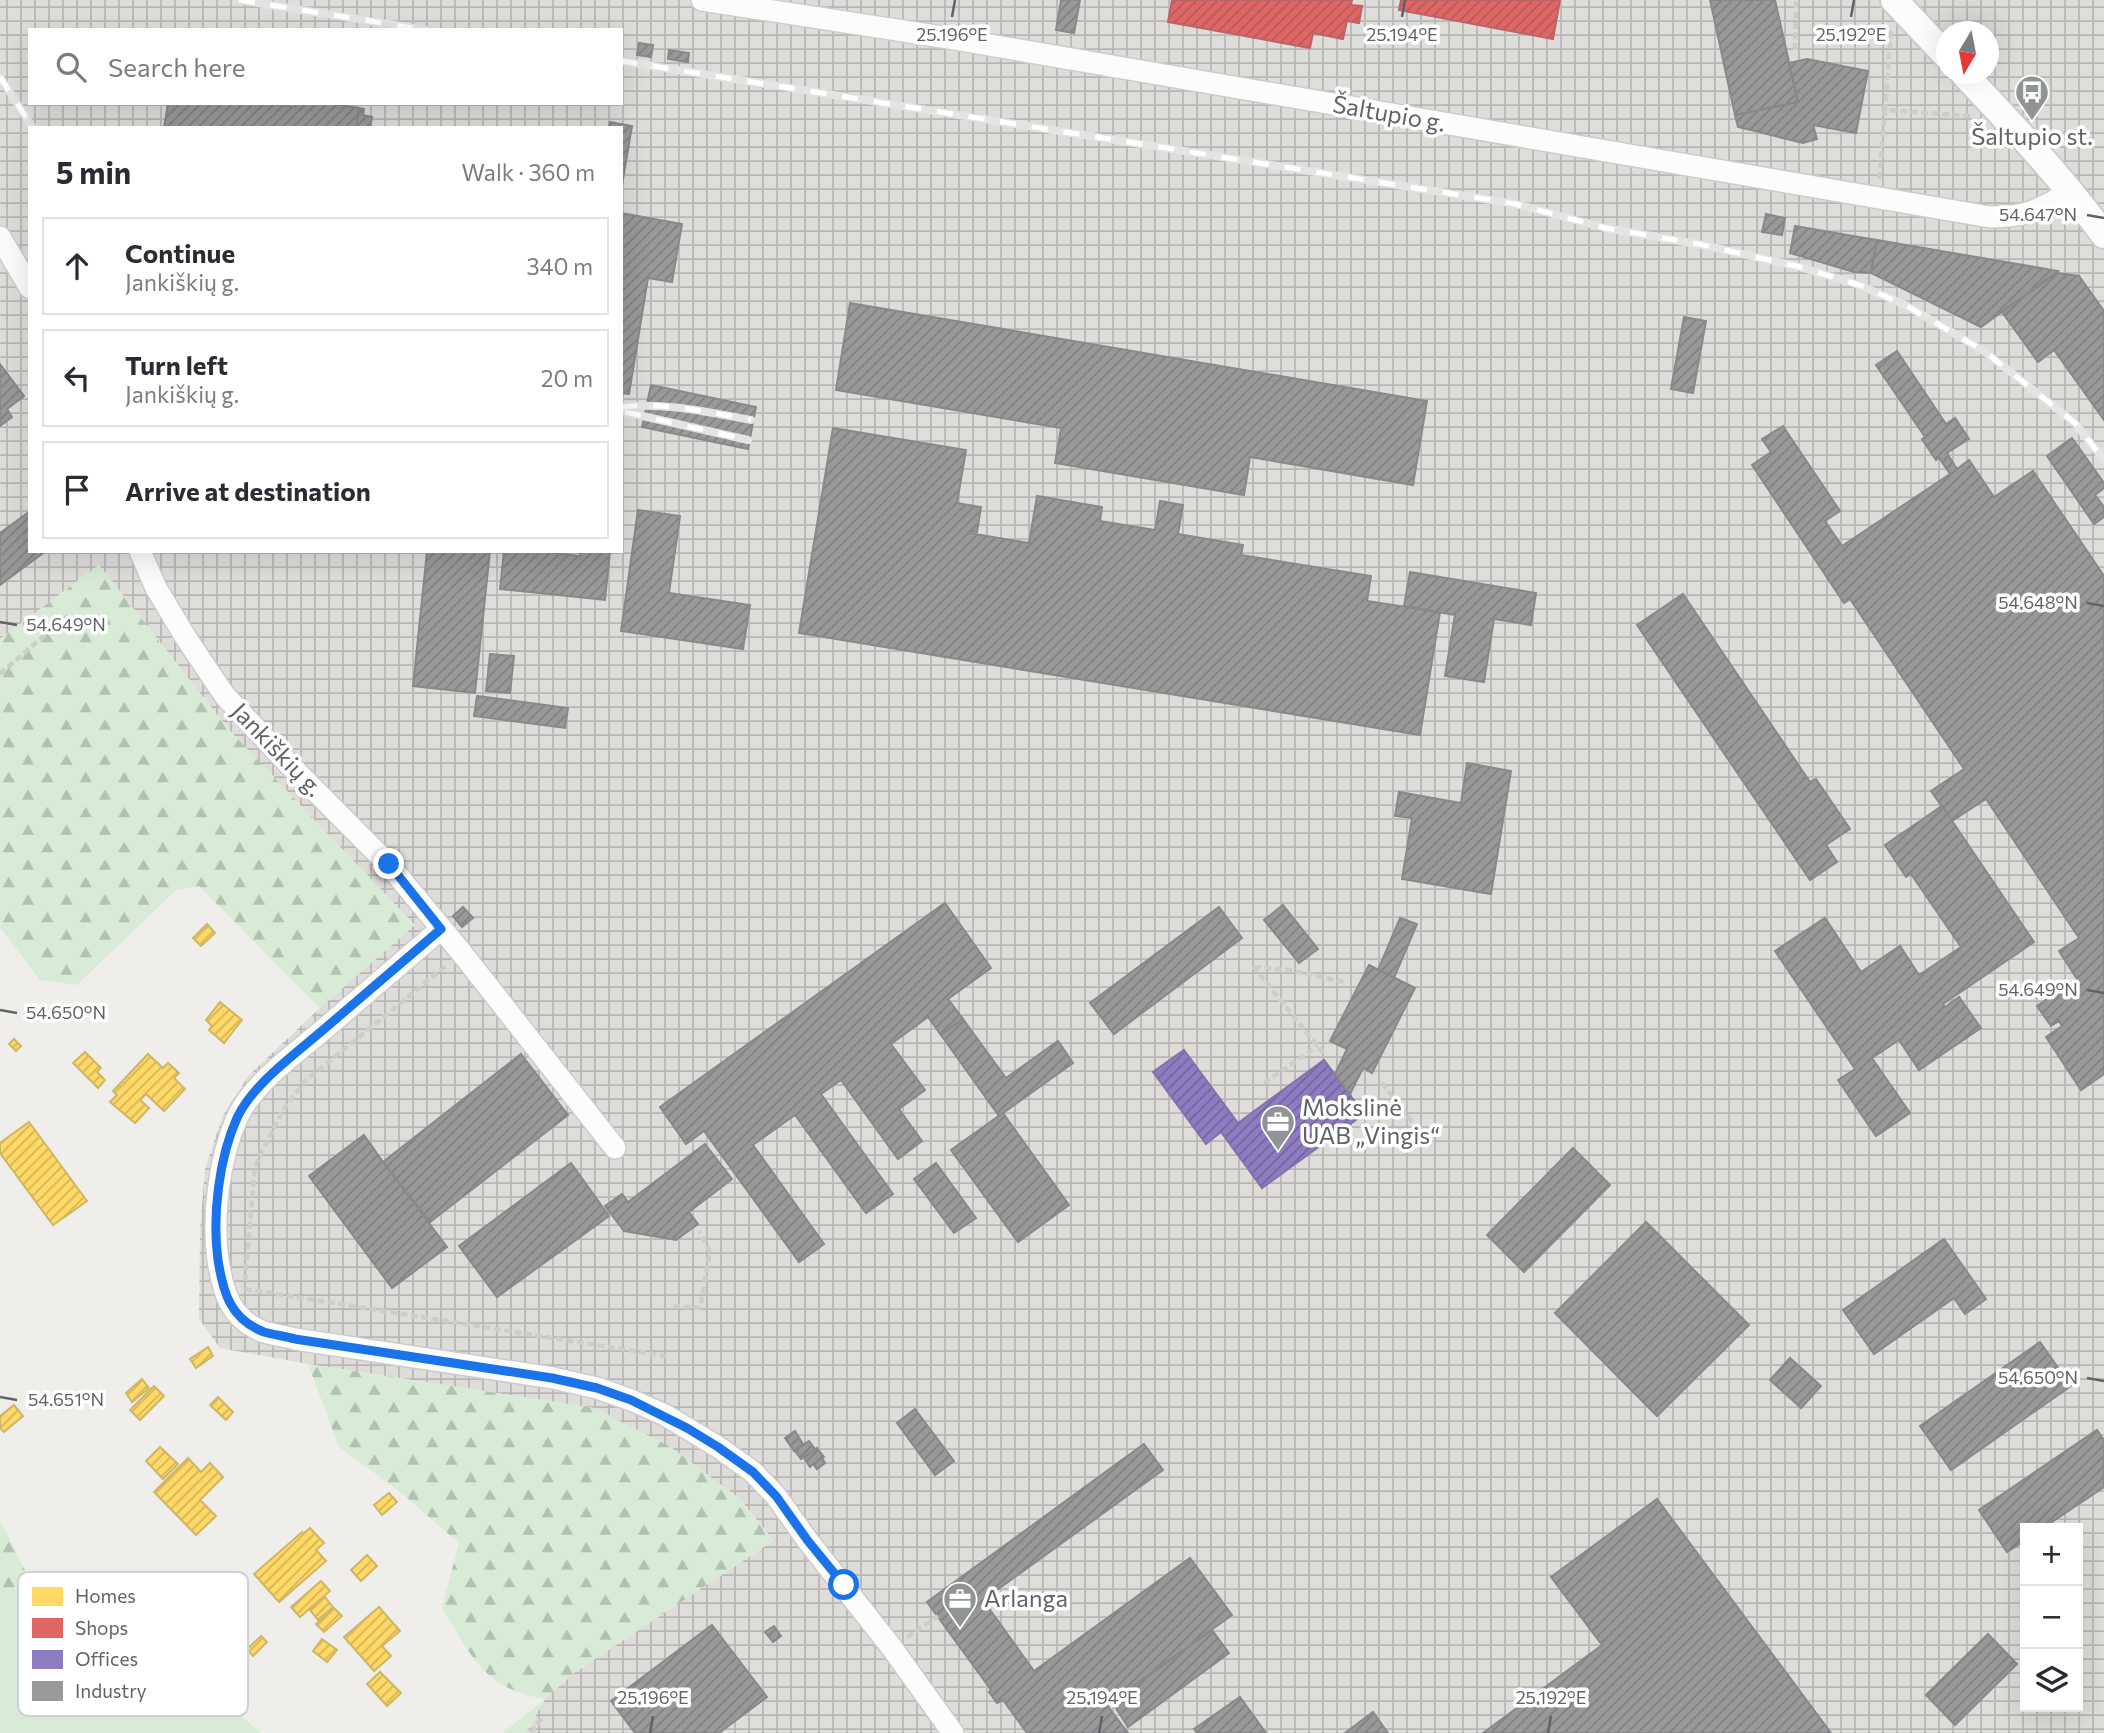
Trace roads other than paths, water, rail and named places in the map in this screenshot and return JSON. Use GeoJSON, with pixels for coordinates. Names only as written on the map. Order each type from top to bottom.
{"type":"FeatureCollection","features":[{"type":"Feature","properties":{"kind":"street","name":"Šaltupio g."},"geometry":{"type":"LineString","coordinates":[[702,0],[949,38],[1990,217],[2015,217],[2034,212],[2071,191]]}},
{"type":"Feature","properties":{"kind":"street"},"geometry":{"type":"LineString","coordinates":[[1902,8],[1936,44]]}},
{"type":"Feature","properties":{"kind":"street"},"geometry":{"type":"LineString","coordinates":[[1973,84],[2071,191],[2104,235]]}},
{"type":"Feature","properties":{"kind":"street"},"geometry":{"type":"LineString","coordinates":[[0,237],[28,285]]}},
{"type":"Feature","properties":{"kind":"street","name":"Jankiškių g."},"geometry":{"type":"LineString","coordinates":[[140,553],[156,588],[225,696],[389,864],[615,1149]]}},
{"type":"Feature","properties":{"kind":"street"},"geometry":{"type":"LineString","coordinates":[[441,929],[288,1060],[257,1089],[238,1116],[219,1182],[216,1246],[222,1285],[233,1308],[245,1321],[264,1332],[552,1378],[620,1396],[664,1415],[718,1447],[753,1472],[776,1496],[892,1647],[953,1733]]}},
{"type":"Feature","properties":{"kind":"railway"},"geometry":{"type":"LineString","coordinates":[[239,0],[414,28]]}},
{"type":"Feature","properties":{"kind":"railway"},"geometry":{"type":"LineString","coordinates":[[623,61],[1516,204],[1605,228],[1703,245],[1800,267],[1859,285],[1905,305],[1984,351],[2075,423],[2104,460]]}},
{"type":"Feature","properties":{"kind":"railway"},"geometry":{"type":"LineString","coordinates":[[0,77],[32,126]]}},
{"type":"Feature","properties":{"kind":"railway"},"geometry":{"type":"LineString","coordinates":[[623,407],[670,407],[751,420]]}},
{"type":"Feature","properties":{"kind":"railway"},"geometry":{"type":"LineString","coordinates":[[625,412],[748,440]]}},
{"type":"Feature","properties":{"kind":"place","name":"Šaltupio st."},"geometry":{"type":"Point","coordinates":[2032,122]}},
{"type":"Feature","properties":{"kind":"place","name":"Mokslinė UAB „Vingis“"},"geometry":{"type":"Point","coordinates":[1278,1152]}},
{"type":"Feature","properties":{"kind":"place","name":"Arlanga"},"geometry":{"type":"Point","coordinates":[960,1629]}}]}
